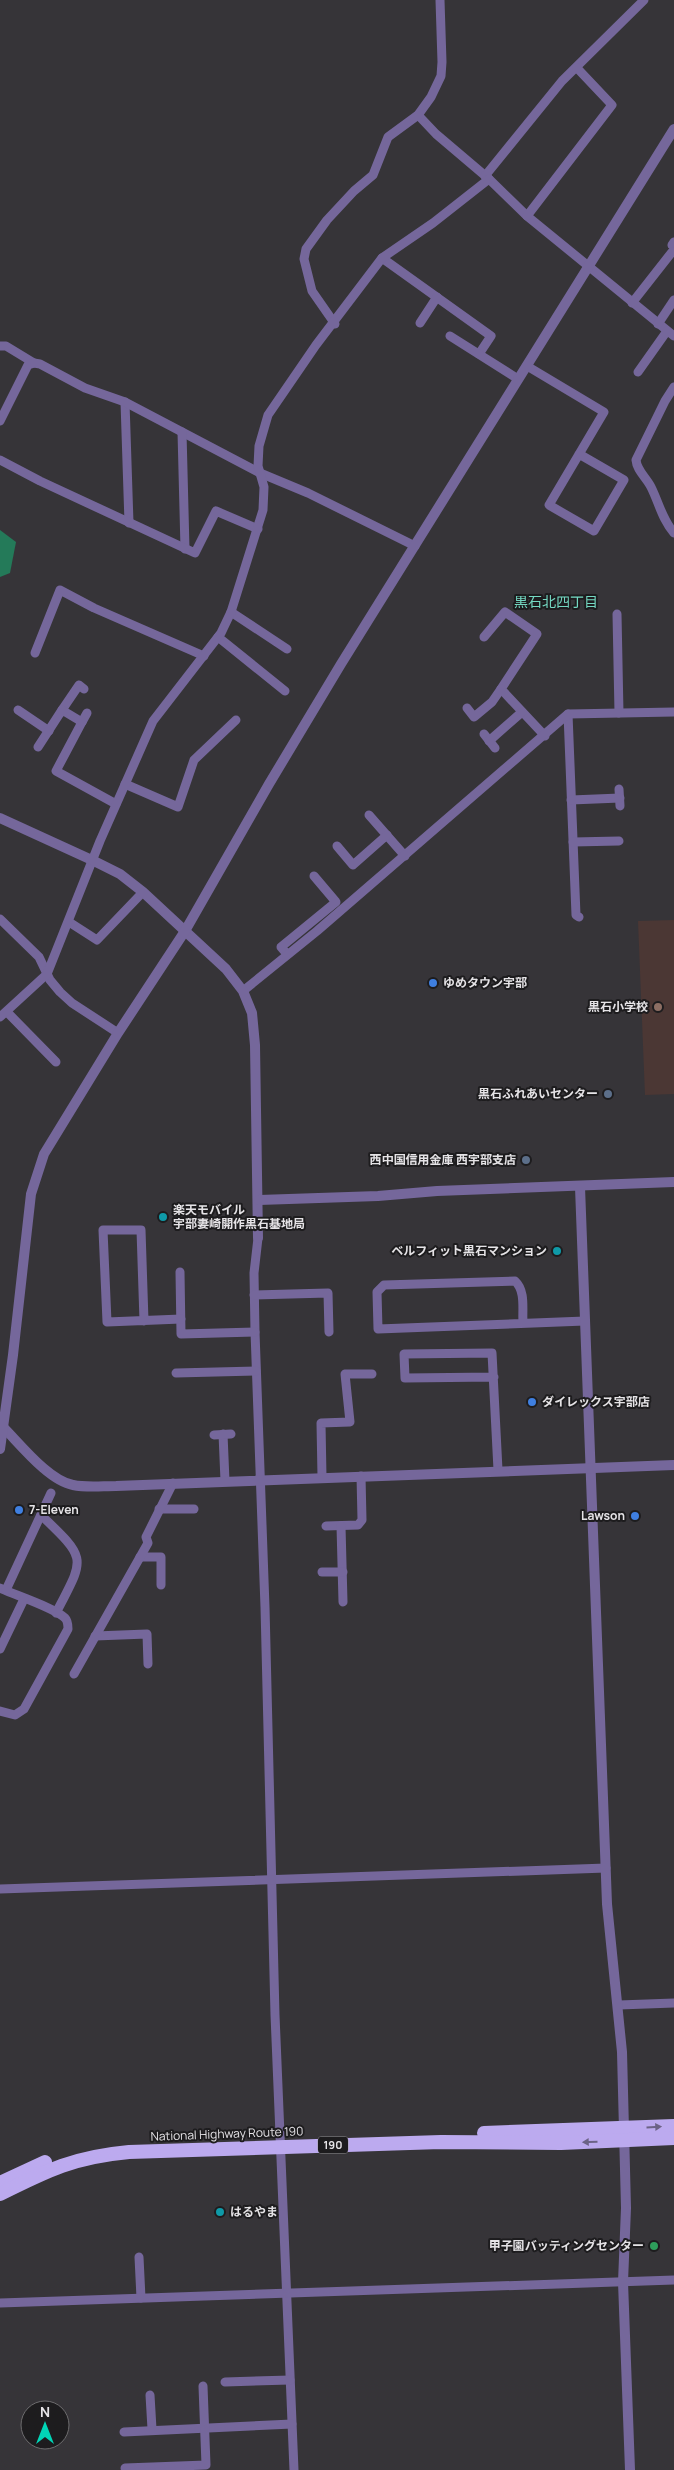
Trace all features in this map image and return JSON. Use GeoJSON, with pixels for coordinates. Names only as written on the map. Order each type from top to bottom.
{"type":"FeatureCollection","features":[{"type":"Feature","properties":{"kind":"highway","name":"National Highway Route 190"},"geometry":{"type":"LineString","coordinates":[[0,2182],[63,2155],[98,2146],[281,2142],[454,2141],[561,2143],[674,2126]]}},
{"type":"Feature","properties":{"kind":"highway","name":"National Highway Route 190"},"geometry":{"type":"LineString","coordinates":[[625,2134],[674,2138]]}},
{"type":"Feature","properties":{"kind":"highway","name":"National Highway Route 190"},"geometry":{"type":"LineString","coordinates":[[0,2194],[47,2170],[84,2158],[129,2152],[281,2142]]}},
{"type":"Feature","properties":{"kind":"street"},"geometry":{"type":"LineString","coordinates":[[334,324],[312,291],[304,259],[306,249],[327,220],[354,191],[373,175],[388,137],[418,115],[441,76],[440,0]]}},
{"type":"Feature","properties":{"kind":"street"},"geometry":{"type":"LineString","coordinates":[[56,1062],[3,1014],[47,974],[116,804],[153,721],[218,637],[232,612],[264,510],[264,487],[258,466],[259,446],[268,415],[316,345],[334,324],[365,278],[382,258],[433,223],[487,177],[562,81],[577,68],[631,10],[644,0]]}},
{"type":"Feature","properties":{"kind":"street"},"geometry":{"type":"LineString","coordinates":[[527,216],[612,105],[577,68]]}},
{"type":"Feature","properties":{"kind":"street"},"geometry":{"type":"LineString","coordinates":[[418,115],[436,134],[487,177],[527,216],[588,268],[671,334],[638,372]]}},
{"type":"Feature","properties":{"kind":"street"},"geometry":{"type":"LineString","coordinates":[[0,1449],[1,1425],[13,1355],[31,1194],[37,1168],[44,1154],[118,1033],[185,931],[269,784],[674,129]]}},
{"type":"Feature","properties":{"kind":"street"},"geometry":{"type":"LineString","coordinates":[[632,303],[673,246]]}},
{"type":"Feature","properties":{"kind":"street"},"geometry":{"type":"LineString","coordinates":[[382,258],[491,336],[479,354]]}},
{"type":"Feature","properties":{"kind":"street"},"geometry":{"type":"LineString","coordinates":[[420,323],[437,298]]}},
{"type":"Feature","properties":{"kind":"street"},"geometry":{"type":"LineString","coordinates":[[658,324],[674,300]]}},
{"type":"Feature","properties":{"kind":"street"},"geometry":{"type":"LineString","coordinates":[[450,336],[518,379]]}},
{"type":"Feature","properties":{"kind":"street"},"geometry":{"type":"LineString","coordinates":[[0,346],[6,346],[85,388],[125,402],[260,473],[308,493],[415,546]]}},
{"type":"Feature","properties":{"kind":"street"},"geometry":{"type":"LineString","coordinates":[[0,422],[28,366],[34,362]]}},
{"type":"Feature","properties":{"kind":"street"},"geometry":{"type":"LineString","coordinates":[[527,366],[604,412],[579,454],[549,505],[594,531],[624,480],[579,454]]}},
{"type":"Feature","properties":{"kind":"street"},"geometry":{"type":"LineString","coordinates":[[674,388],[664,401],[636,460],[636,467],[651,488],[661,514],[674,533]]}},
{"type":"Feature","properties":{"kind":"street"},"geometry":{"type":"LineString","coordinates":[[125,402],[129,523]]}},
{"type":"Feature","properties":{"kind":"street"},"geometry":{"type":"LineString","coordinates":[[182,432],[185,549]]}},
{"type":"Feature","properties":{"kind":"street"},"geometry":{"type":"LineString","coordinates":[[0,460],[195,553],[216,511],[258,529]]}},
{"type":"Feature","properties":{"kind":"street"},"geometry":{"type":"LineString","coordinates":[[35,654],[60,590],[94,608],[204,656]]}},
{"type":"Feature","properties":{"kind":"street"},"geometry":{"type":"LineString","coordinates":[[232,612],[287,649]]}},
{"type":"Feature","properties":{"kind":"street"},"geometry":{"type":"LineString","coordinates":[[468,708],[474,717],[492,702],[537,634],[504,612],[484,637]]}},
{"type":"Feature","properties":{"kind":"street"},"geometry":{"type":"LineString","coordinates":[[617,614],[619,713]]}},
{"type":"Feature","properties":{"kind":"street"},"geometry":{"type":"LineString","coordinates":[[218,637],[285,691]]}},
{"type":"Feature","properties":{"kind":"street"},"geometry":{"type":"LineString","coordinates":[[38,747],[79,685],[84,689]]}},
{"type":"Feature","properties":{"kind":"street"},"geometry":{"type":"LineString","coordinates":[[501,689],[545,736]]}},
{"type":"Feature","properties":{"kind":"street"},"geometry":{"type":"LineString","coordinates":[[18,710],[49,730]]}},
{"type":"Feature","properties":{"kind":"street"},"geometry":{"type":"LineString","coordinates":[[62,710],[82,722]]}},
{"type":"Feature","properties":{"kind":"street"},"geometry":{"type":"LineString","coordinates":[[489,741],[522,712]]}},
{"type":"Feature","properties":{"kind":"street"},"geometry":{"type":"LineString","coordinates":[[243,991],[406,856],[568,714],[674,712]]}},
{"type":"Feature","properties":{"kind":"street"},"geometry":{"type":"LineString","coordinates":[[88,713],[56,771],[116,804]]}},
{"type":"Feature","properties":{"kind":"street"},"geometry":{"type":"LineString","coordinates":[[568,714],[576,915],[579,917]]}},
{"type":"Feature","properties":{"kind":"street"},"geometry":{"type":"LineString","coordinates":[[125,784],[178,807],[194,760],[236,720]]}},
{"type":"Feature","properties":{"kind":"street"},"geometry":{"type":"LineString","coordinates":[[571,800],[620,798]]}},
{"type":"Feature","properties":{"kind":"street"},"geometry":{"type":"LineString","coordinates":[[369,815],[406,856]]}},
{"type":"Feature","properties":{"kind":"street"},"geometry":{"type":"LineString","coordinates":[[0,818],[120,874],[143,892],[226,969],[243,991],[252,1013],[259,1200],[258,1238],[254,1273],[256,1372],[261,1479],[271,1880],[294,2470]]}},
{"type":"Feature","properties":{"kind":"street"},"geometry":{"type":"LineString","coordinates":[[337,846],[353,865],[388,835]]}},
{"type":"Feature","properties":{"kind":"street"},"geometry":{"type":"LineString","coordinates":[[573,842],[619,841]]}},
{"type":"Feature","properties":{"kind":"street"},"geometry":{"type":"LineString","coordinates":[[287,954],[282,947],[336,902],[314,876]]}},
{"type":"Feature","properties":{"kind":"street"},"geometry":{"type":"LineString","coordinates":[[69,922],[97,940],[143,892]]}},
{"type":"Feature","properties":{"kind":"street"},"geometry":{"type":"LineString","coordinates":[[0,919],[40,957],[47,974],[60,992],[72,1003],[118,1033]]}},
{"type":"Feature","properties":{"kind":"street"},"geometry":{"type":"LineString","coordinates":[[259,1200],[674,1182]]}},
{"type":"Feature","properties":{"kind":"street"},"geometry":{"type":"LineString","coordinates":[[580,1187],[607,1904],[619,2005],[625,2134],[626,2208],[623,2282],[630,2470]]}},
{"type":"Feature","properties":{"kind":"street"},"geometry":{"type":"LineString","coordinates":[[144,1321],[141,1230],[103,1230],[107,1322],[144,1321],[181,1319]]}},
{"type":"Feature","properties":{"kind":"street"},"geometry":{"type":"LineString","coordinates":[[180,1272],[181,1334],[255,1332]]}},
{"type":"Feature","properties":{"kind":"street"},"geometry":{"type":"LineString","coordinates":[[523,1323],[522,1293],[520,1286],[515,1282],[384,1285],[377,1292],[378,1329],[585,1321]]}},
{"type":"Feature","properties":{"kind":"street"},"geometry":{"type":"LineString","coordinates":[[254,1295],[328,1293],[329,1332]]}},
{"type":"Feature","properties":{"kind":"street"},"geometry":{"type":"LineString","coordinates":[[494,1377],[404,1378],[404,1354],[492,1353],[494,1377],[498,1470]]}},
{"type":"Feature","properties":{"kind":"street"},"geometry":{"type":"LineString","coordinates":[[176,1373],[256,1372]]}},
{"type":"Feature","properties":{"kind":"street"},"geometry":{"type":"LineString","coordinates":[[322,1477],[321,1423],[350,1422],[345,1374],[372,1374]]}},
{"type":"Feature","properties":{"kind":"street"},"geometry":{"type":"LineString","coordinates":[[1,1425],[50,1473],[61,1481],[73,1485],[674,1465]]}},
{"type":"Feature","properties":{"kind":"street"},"geometry":{"type":"LineString","coordinates":[[223,1434],[225,1481]]}},
{"type":"Feature","properties":{"kind":"street"},"geometry":{"type":"LineString","coordinates":[[326,1526],[358,1525],[362,1520],[361,1476]]}},
{"type":"Feature","properties":{"kind":"street"},"geometry":{"type":"LineString","coordinates":[[74,1674],[148,1543],[146,1537],[172,1483]]}},
{"type":"Feature","properties":{"kind":"street"},"geometry":{"type":"LineString","coordinates":[[0,1712],[15,1715],[24,1709],[68,1630],[66,1619],[3,1589],[51,1493]]}},
{"type":"Feature","properties":{"kind":"street"},"geometry":{"type":"LineString","coordinates":[[159,1510],[194,1510]]}},
{"type":"Feature","properties":{"kind":"street"},"geometry":{"type":"LineString","coordinates":[[41,1516],[76,1551],[78,1562],[78,1571],[56,1613]]}},
{"type":"Feature","properties":{"kind":"street"},"geometry":{"type":"LineString","coordinates":[[341,1526],[343,1602]]}},
{"type":"Feature","properties":{"kind":"street"},"geometry":{"type":"LineString","coordinates":[[140,1557],[160,1557],[161,1585]]}},
{"type":"Feature","properties":{"kind":"street"},"geometry":{"type":"LineString","coordinates":[[322,1572],[342,1572]]}},
{"type":"Feature","properties":{"kind":"street"},"geometry":{"type":"LineString","coordinates":[[0,1649],[24,1599]]}},
{"type":"Feature","properties":{"kind":"street"},"geometry":{"type":"LineString","coordinates":[[96,1636],[147,1634],[148,1664]]}},
{"type":"Feature","properties":{"kind":"street"},"geometry":{"type":"LineString","coordinates":[[0,1889],[606,1868]]}},
{"type":"Feature","properties":{"kind":"street"},"geometry":{"type":"LineString","coordinates":[[619,2005],[674,2003]]}},
{"type":"Feature","properties":{"kind":"street"},"geometry":{"type":"LineString","coordinates":[[139,2257],[141,2298]]}},
{"type":"Feature","properties":{"kind":"street"},"geometry":{"type":"LineString","coordinates":[[0,2303],[674,2280]]}},
{"type":"Feature","properties":{"kind":"street"},"geometry":{"type":"LineString","coordinates":[[225,2382],[290,2380]]}},
{"type":"Feature","properties":{"kind":"street"},"geometry":{"type":"LineString","coordinates":[[125,2468],[206,2465],[203,2386]]}},
{"type":"Feature","properties":{"kind":"street"},"geometry":{"type":"LineString","coordinates":[[150,2396],[152,2429]]}},
{"type":"Feature","properties":{"kind":"street"},"geometry":{"type":"LineString","coordinates":[[124,2432],[152,2429],[292,2424]]}},
{"type":"Feature","properties":{"kind":"shaded area","name":"黒石小学校"},"geometry":{"type":"Polygon","coordinates":[[[674,920],[674,1094],[645,1095],[638,921],[674,920]]]}},
{"type":"Feature","properties":{"kind":"green space"},"geometry":{"type":"Polygon","coordinates":[[[0,530],[16,542],[10,573],[0,577],[0,530]]]}},
{"type":"Feature","properties":{"kind":"place","name":"ゆめタウン宇部"},"geometry":{"type":"Point","coordinates":[433,983]}},
{"type":"Feature","properties":{"kind":"place","name":"黒石小学校"},"geometry":{"type":"Point","coordinates":[658,1007]}},
{"type":"Feature","properties":{"kind":"place","name":"黒石ふれあいセンター"},"geometry":{"type":"Point","coordinates":[608,1094]}},
{"type":"Feature","properties":{"kind":"place","name":"西中国信用金庫 西宇部支店"},"geometry":{"type":"Point","coordinates":[526,1160]}},
{"type":"Feature","properties":{"kind":"place","name":"楽天モバイル 宇部妻崎開作黒石基地局"},"geometry":{"type":"Point","coordinates":[163,1217]}},
{"type":"Feature","properties":{"kind":"place","name":"ベルフィット黒石マンション"},"geometry":{"type":"Point","coordinates":[557,1251]}},
{"type":"Feature","properties":{"kind":"place","name":"ダイレックス宇部店"},"geometry":{"type":"Point","coordinates":[532,1402]}},
{"type":"Feature","properties":{"kind":"place","name":"7-Eleven"},"geometry":{"type":"Point","coordinates":[19,1510]}},
{"type":"Feature","properties":{"kind":"place","name":"Lawson"},"geometry":{"type":"Point","coordinates":[635,1516]}},
{"type":"Feature","properties":{"kind":"place","name":"はるやま"},"geometry":{"type":"Point","coordinates":[220,2212]}},
{"type":"Feature","properties":{"kind":"place","name":"甲子園バッティングセンター"},"geometry":{"type":"Point","coordinates":[654,2246]}},
{"type":"Feature","properties":{"kind":"district","name":"黒石北四丁目"},"geometry":{"type":"Point","coordinates":[556,602]}}]}
